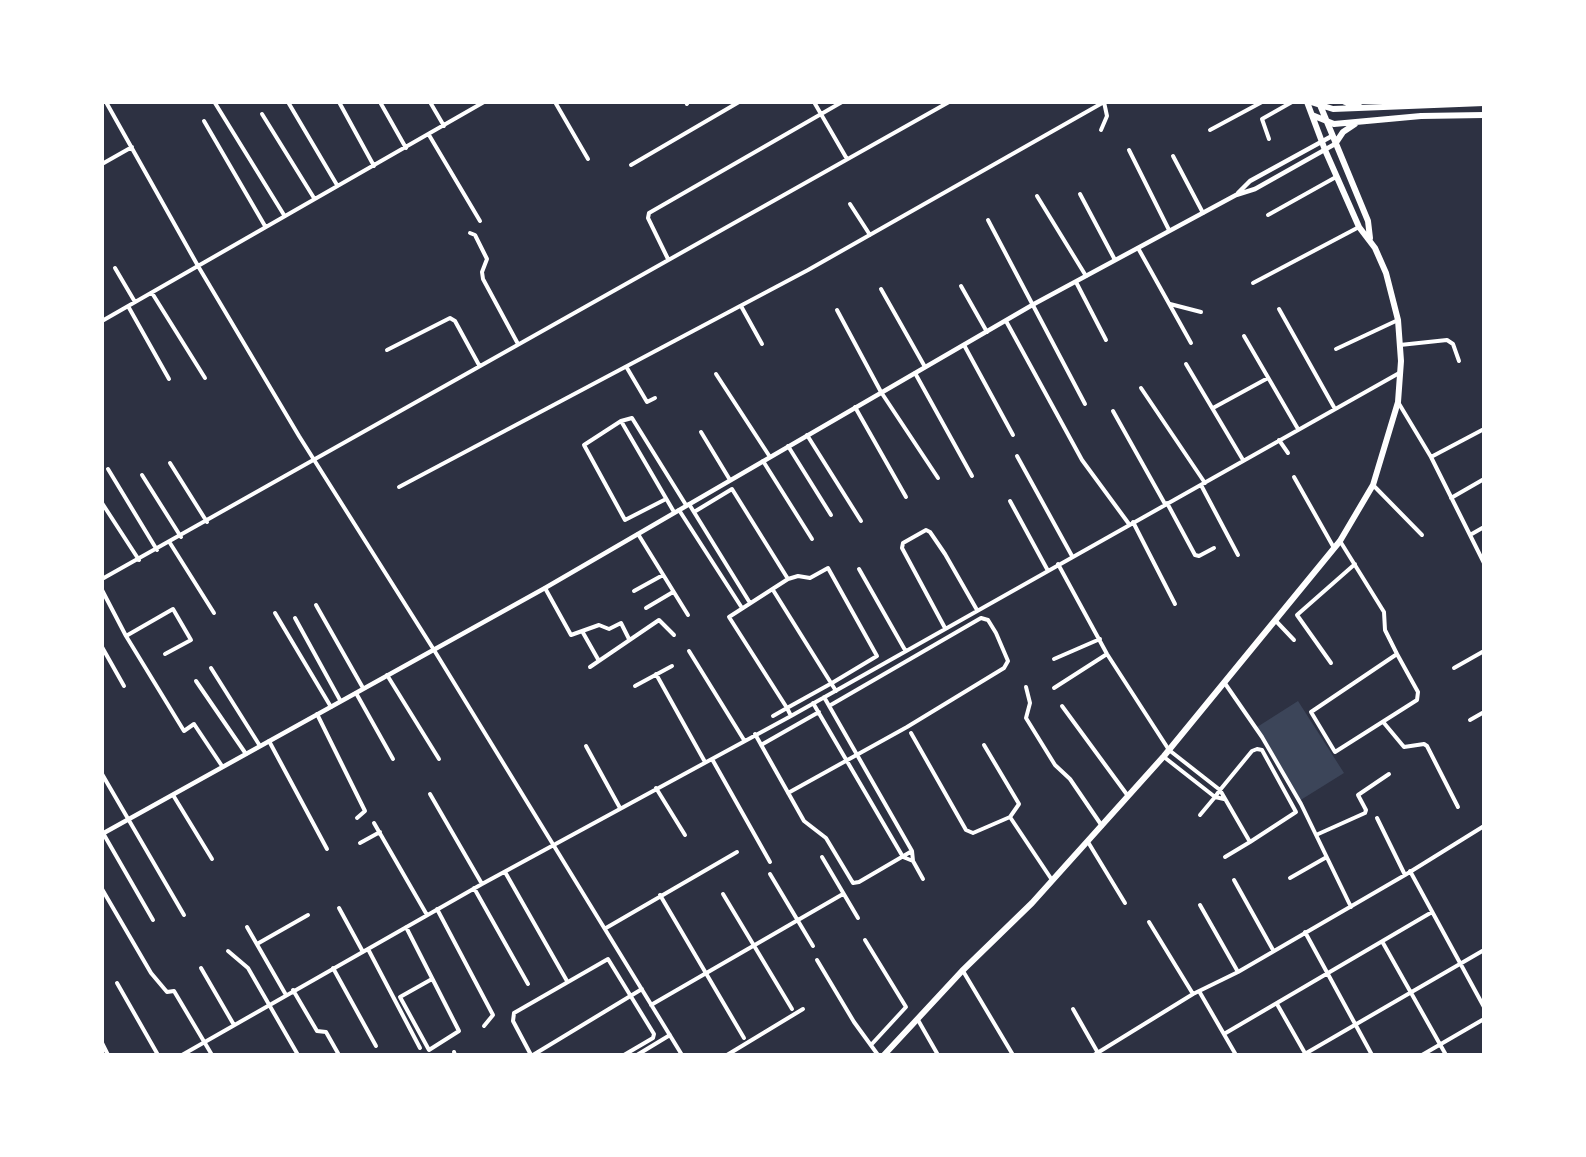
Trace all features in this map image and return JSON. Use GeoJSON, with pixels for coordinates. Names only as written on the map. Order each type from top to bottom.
{"type":"FeatureCollection","features":[{"type":"Feature","properties":{"kind":"main road"},"geometry":{"type":"LineString","coordinates":[[1370,238],[1359,227],[1321,141],[1309,102],[1333,109],[1423,103],[1484,103]]}},
{"type":"Feature","properties":{"kind":"main road"},"geometry":{"type":"LineString","coordinates":[[1345,102],[1364,108]]}},
{"type":"Feature","properties":{"kind":"main road"},"geometry":{"type":"LineString","coordinates":[[884,1055],[962,970],[1088,842],[1164,756],[1340,541],[1373,485],[1398,402],[1401,372],[1398,320],[1386,273],[1370,238],[1368,221],[1320,104]]}},
{"type":"Feature","properties":{"kind":"main road"},"geometry":{"type":"LineString","coordinates":[[1311,114],[1327,123],[1359,123],[1421,116],[1484,115]]}},
{"type":"Feature","properties":{"kind":"main road"},"geometry":{"type":"LineString","coordinates":[[1335,144],[1342,132],[1359,123]]}},
{"type":"Feature","properties":{"kind":"street"},"geometry":{"type":"LineString","coordinates":[[106,102],[198,266],[682,1055]]}},
{"type":"Feature","properties":{"kind":"street"},"geometry":{"type":"LineString","coordinates":[[288,102],[336,185]]}},
{"type":"Feature","properties":{"kind":"street"},"geometry":{"type":"LineString","coordinates":[[339,102],[374,165]]}},
{"type":"Feature","properties":{"kind":"street"},"geometry":{"type":"LineString","coordinates":[[380,102],[406,148]]}},
{"type":"Feature","properties":{"kind":"street"},"geometry":{"type":"LineString","coordinates":[[430,102],[444,126]]}},
{"type":"Feature","properties":{"kind":"street"},"geometry":{"type":"LineString","coordinates":[[102,321],[483,102]]}},
{"type":"Feature","properties":{"kind":"street"},"geometry":{"type":"LineString","coordinates":[[555,102],[588,159]]}},
{"type":"Feature","properties":{"kind":"street"},"geometry":{"type":"LineString","coordinates":[[631,165],[739,102]]}},
{"type":"Feature","properties":{"kind":"street"},"geometry":{"type":"LineString","coordinates":[[814,102],[847,159]]}},
{"type":"Feature","properties":{"kind":"street"},"geometry":{"type":"LineString","coordinates":[[668,259],[648,214],[842,102]]}},
{"type":"Feature","properties":{"kind":"street"},"geometry":{"type":"LineString","coordinates":[[102,579],[181,537],[480,365],[949,102]]}},
{"type":"Feature","properties":{"kind":"street"},"geometry":{"type":"LineString","coordinates":[[399,487],[448,459],[627,368],[741,306],[1104,102],[1107,117],[1101,130]]}},
{"type":"Feature","properties":{"kind":"street"},"geometry":{"type":"LineString","coordinates":[[1210,130],[1262,102]]}},
{"type":"Feature","properties":{"kind":"street"},"geometry":{"type":"LineString","coordinates":[[1269,140],[1262,119],[1292,102]]}},
{"type":"Feature","properties":{"kind":"street"},"geometry":{"type":"LineString","coordinates":[[215,104],[284,215]]}},
{"type":"Feature","properties":{"kind":"street"},"geometry":{"type":"LineString","coordinates":[[262,114],[314,198]]}},
{"type":"Feature","properties":{"kind":"street"},"geometry":{"type":"LineString","coordinates":[[204,121],[265,226]]}},
{"type":"Feature","properties":{"kind":"street"},"geometry":{"type":"LineString","coordinates":[[429,135],[480,221]]}},
{"type":"Feature","properties":{"kind":"street"},"geometry":{"type":"LineString","coordinates":[[1236,195],[1250,181],[1332,136]]}},
{"type":"Feature","properties":{"kind":"street"},"geometry":{"type":"LineString","coordinates":[[153,920],[102,833],[545,588],[1034,304],[1236,195],[1255,189],[1335,144]]}},
{"type":"Feature","properties":{"kind":"street"},"geometry":{"type":"LineString","coordinates":[[102,164],[132,147]]}},
{"type":"Feature","properties":{"kind":"street"},"geometry":{"type":"LineString","coordinates":[[1129,150],[1169,230]]}},
{"type":"Feature","properties":{"kind":"street"},"geometry":{"type":"LineString","coordinates":[[1173,156],[1203,213]]}},
{"type":"Feature","properties":{"kind":"street"},"geometry":{"type":"LineString","coordinates":[[1268,215],[1337,177]]}},
{"type":"Feature","properties":{"kind":"street"},"geometry":{"type":"LineString","coordinates":[[1080,194],[1115,260]]}},
{"type":"Feature","properties":{"kind":"street"},"geometry":{"type":"LineString","coordinates":[[1036,196],[1086,276]]}},
{"type":"Feature","properties":{"kind":"street"},"geometry":{"type":"LineString","coordinates":[[850,204],[870,235]]}},
{"type":"Feature","properties":{"kind":"street"},"geometry":{"type":"LineString","coordinates":[[988,220],[1085,404]]}},
{"type":"Feature","properties":{"kind":"street"},"geometry":{"type":"LineString","coordinates":[[1253,283],[1359,227]]}},
{"type":"Feature","properties":{"kind":"street"},"geometry":{"type":"LineString","coordinates":[[470,233],[475,235],[487,259],[482,272],[483,279],[518,344]]}},
{"type":"Feature","properties":{"kind":"street"},"geometry":{"type":"LineString","coordinates":[[1138,248],[1191,343]]}},
{"type":"Feature","properties":{"kind":"street"},"geometry":{"type":"LineString","coordinates":[[115,268],[135,302]]}},
{"type":"Feature","properties":{"kind":"street"},"geometry":{"type":"LineString","coordinates":[[1076,282],[1106,340]]}},
{"type":"Feature","properties":{"kind":"street"},"geometry":{"type":"LineString","coordinates":[[961,286],[987,332]]}},
{"type":"Feature","properties":{"kind":"street"},"geometry":{"type":"LineString","coordinates":[[881,289],[925,367]]}},
{"type":"Feature","properties":{"kind":"street"},"geometry":{"type":"LineString","coordinates":[[152,292],[205,378]]}},
{"type":"Feature","properties":{"kind":"street"},"geometry":{"type":"LineString","coordinates":[[1169,304],[1201,312]]}},
{"type":"Feature","properties":{"kind":"street"},"geometry":{"type":"LineString","coordinates":[[128,306],[170,379]]}},
{"type":"Feature","properties":{"kind":"street"},"geometry":{"type":"LineString","coordinates":[[741,306],[762,344]]}},
{"type":"Feature","properties":{"kind":"street"},"geometry":{"type":"LineString","coordinates":[[1279,309],[1335,409]]}},
{"type":"Feature","properties":{"kind":"street"},"geometry":{"type":"LineString","coordinates":[[837,310],[881,392],[938,478]]}},
{"type":"Feature","properties":{"kind":"street"},"geometry":{"type":"LineString","coordinates":[[387,350],[450,318],[455,321],[480,365]]}},
{"type":"Feature","properties":{"kind":"street"},"geometry":{"type":"LineString","coordinates":[[1336,349],[1398,320]]}},
{"type":"Feature","properties":{"kind":"street"},"geometry":{"type":"LineString","coordinates":[[1006,321],[1082,460],[1131,523],[1175,604]]}},
{"type":"Feature","properties":{"kind":"street"},"geometry":{"type":"LineString","coordinates":[[1244,336],[1298,429]]}},
{"type":"Feature","properties":{"kind":"street"},"geometry":{"type":"LineString","coordinates":[[1400,345],[1447,340],[1453,344],[1459,361]]}},
{"type":"Feature","properties":{"kind":"street"},"geometry":{"type":"LineString","coordinates":[[964,345],[1013,435]]}},
{"type":"Feature","properties":{"kind":"street"},"geometry":{"type":"LineString","coordinates":[[1186,364],[1244,460]]}},
{"type":"Feature","properties":{"kind":"street"},"geometry":{"type":"LineString","coordinates":[[627,368],[647,402],[655,398]]}},
{"type":"Feature","properties":{"kind":"street"},"geometry":{"type":"LineString","coordinates":[[182,1055],[474,888],[836,691],[1047,569],[1401,372]]}},
{"type":"Feature","properties":{"kind":"street"},"geometry":{"type":"LineString","coordinates":[[915,373],[972,476]]}},
{"type":"Feature","properties":{"kind":"street"},"geometry":{"type":"LineString","coordinates":[[716,374],[770,457]]}},
{"type":"Feature","properties":{"kind":"street"},"geometry":{"type":"LineString","coordinates":[[1212,408],[1268,378]]}},
{"type":"Feature","properties":{"kind":"street"},"geometry":{"type":"LineString","coordinates":[[1141,388],[1203,484],[1238,555]]}},
{"type":"Feature","properties":{"kind":"street"},"geometry":{"type":"LineString","coordinates":[[1398,402],[1431,457],[1484,563]]}},
{"type":"Feature","properties":{"kind":"street"},"geometry":{"type":"LineString","coordinates":[[855,407],[906,497]]}},
{"type":"Feature","properties":{"kind":"street"},"geometry":{"type":"LineString","coordinates":[[1113,411],[1196,555],[1199,556],[1214,548]]}},
{"type":"Feature","properties":{"kind":"street"},"geometry":{"type":"LineString","coordinates":[[666,499],[629,520],[624,519],[583,447],[621,421],[629,417],[636,420],[750,603]]}},
{"type":"Feature","properties":{"kind":"street"},"geometry":{"type":"LineString","coordinates":[[621,421],[666,499],[742,608]]}},
{"type":"Feature","properties":{"kind":"street"},"geometry":{"type":"LineString","coordinates":[[1431,457],[1484,429]]}},
{"type":"Feature","properties":{"kind":"street"},"geometry":{"type":"LineString","coordinates":[[701,432],[730,480]]}},
{"type":"Feature","properties":{"kind":"street"},"geometry":{"type":"LineString","coordinates":[[807,435],[861,521]]}},
{"type":"Feature","properties":{"kind":"street"},"geometry":{"type":"LineString","coordinates":[[1279,440],[1288,453]]}},
{"type":"Feature","properties":{"kind":"street"},"geometry":{"type":"LineString","coordinates":[[788,446],[831,515]]}},
{"type":"Feature","properties":{"kind":"street"},"geometry":{"type":"LineString","coordinates":[[1017,456],[1072,556]]}},
{"type":"Feature","properties":{"kind":"street"},"geometry":{"type":"LineString","coordinates":[[763,461],[812,539]]}},
{"type":"Feature","properties":{"kind":"street"},"geometry":{"type":"LineString","coordinates":[[170,463],[207,522]]}},
{"type":"Feature","properties":{"kind":"street"},"geometry":{"type":"LineString","coordinates":[[108,469],[157,550]]}},
{"type":"Feature","properties":{"kind":"street"},"geometry":{"type":"LineString","coordinates":[[142,475],[181,537]]}},
{"type":"Feature","properties":{"kind":"street"},"geometry":{"type":"LineString","coordinates":[[1294,477],[1334,548]]}},
{"type":"Feature","properties":{"kind":"street"},"geometry":{"type":"LineString","coordinates":[[1451,498],[1484,479]]}},
{"type":"Feature","properties":{"kind":"street"},"geometry":{"type":"LineString","coordinates":[[1373,485],[1422,535]]}},
{"type":"Feature","properties":{"kind":"street"},"geometry":{"type":"LineString","coordinates":[[694,512],[732,489],[788,579]]}},
{"type":"Feature","properties":{"kind":"street"},"geometry":{"type":"LineString","coordinates":[[1010,501],[1047,569]]}},
{"type":"Feature","properties":{"kind":"street"},"geometry":{"type":"LineString","coordinates":[[102,503],[139,560]]}},
{"type":"Feature","properties":{"kind":"street"},"geometry":{"type":"LineString","coordinates":[[1470,535],[1484,527]]}},
{"type":"Feature","properties":{"kind":"street"},"geometry":{"type":"LineString","coordinates":[[945,628],[902,548],[903,543],[926,530],[930,532],[945,554],[977,610]]}},
{"type":"Feature","properties":{"kind":"street"},"geometry":{"type":"LineString","coordinates":[[638,534],[687,615]]}},
{"type":"Feature","properties":{"kind":"street"},"geometry":{"type":"LineString","coordinates":[[1340,541],[1384,612],[1385,630],[1397,654],[1418,698],[1384,723],[1337,752],[1311,712],[1397,654]]}},
{"type":"Feature","properties":{"kind":"street"},"geometry":{"type":"LineString","coordinates":[[170,543],[214,613]]}},
{"type":"Feature","properties":{"kind":"street"},"geometry":{"type":"LineString","coordinates":[[1058,564],[1107,654],[1169,750],[1220,790],[1250,842]]}},
{"type":"Feature","properties":{"kind":"street"},"geometry":{"type":"LineString","coordinates":[[1331,663],[1297,615],[1354,564]]}},
{"type":"Feature","properties":{"kind":"street"},"geometry":{"type":"LineString","coordinates":[[772,716],[787,708],[832,683],[874,658],[877,651],[828,568],[810,578],[798,576],[788,579],[729,617],[787,708],[791,716]]}},
{"type":"Feature","properties":{"kind":"street"},"geometry":{"type":"LineString","coordinates":[[859,569],[905,650]]}},
{"type":"Feature","properties":{"kind":"street"},"geometry":{"type":"LineString","coordinates":[[634,591],[663,575]]}},
{"type":"Feature","properties":{"kind":"street"},"geometry":{"type":"LineString","coordinates":[[545,588],[571,635],[599,625],[609,629],[621,623],[629,639]]}},
{"type":"Feature","properties":{"kind":"street"},"geometry":{"type":"LineString","coordinates":[[102,590],[126,636],[184,731],[194,724],[222,766]]}},
{"type":"Feature","properties":{"kind":"street"},"geometry":{"type":"LineString","coordinates":[[773,590],[836,691]]}},
{"type":"Feature","properties":{"kind":"street"},"geometry":{"type":"LineString","coordinates":[[646,608],[673,592]]}},
{"type":"Feature","properties":{"kind":"street"},"geometry":{"type":"LineString","coordinates":[[316,605],[363,688]]}},
{"type":"Feature","properties":{"kind":"street"},"geometry":{"type":"LineString","coordinates":[[126,636],[173,609],[191,640],[165,654]]}},
{"type":"Feature","properties":{"kind":"street"},"geometry":{"type":"LineString","coordinates":[[275,613],[331,707]]}},
{"type":"Feature","properties":{"kind":"street"},"geometry":{"type":"LineString","coordinates":[[295,618],[340,700]]}},
{"type":"Feature","properties":{"kind":"street"},"geometry":{"type":"LineString","coordinates":[[788,793],[847,761],[1004,668],[1008,661],[996,633],[988,621],[981,618],[972,621],[829,706]]}},
{"type":"Feature","properties":{"kind":"street"},"geometry":{"type":"LineString","coordinates":[[1275,619],[1294,640]]}},
{"type":"Feature","properties":{"kind":"street"},"geometry":{"type":"LineString","coordinates":[[590,667],[629,639],[661,620],[674,635]]}},
{"type":"Feature","properties":{"kind":"street"},"geometry":{"type":"LineString","coordinates":[[582,631],[599,661]]}},
{"type":"Feature","properties":{"kind":"street"},"geometry":{"type":"LineString","coordinates":[[1054,658],[1100,639]]}},
{"type":"Feature","properties":{"kind":"street"},"geometry":{"type":"LineString","coordinates":[[102,647],[124,686]]}},
{"type":"Feature","properties":{"kind":"street"},"geometry":{"type":"LineString","coordinates":[[688,651],[744,740]]}},
{"type":"Feature","properties":{"kind":"street"},"geometry":{"type":"LineString","coordinates":[[1454,668],[1484,651]]}},
{"type":"Feature","properties":{"kind":"street"},"geometry":{"type":"LineString","coordinates":[[1054,688],[1107,654]]}},
{"type":"Feature","properties":{"kind":"street"},"geometry":{"type":"LineString","coordinates":[[635,686],[672,666]]}},
{"type":"Feature","properties":{"kind":"street"},"geometry":{"type":"LineString","coordinates":[[211,668],[260,746]]}},
{"type":"Feature","properties":{"kind":"street"},"geometry":{"type":"LineString","coordinates":[[656,674],[705,762]]}},
{"type":"Feature","properties":{"kind":"street"},"geometry":{"type":"LineString","coordinates":[[386,675],[440,759]]}},
{"type":"Feature","properties":{"kind":"street"},"geometry":{"type":"LineString","coordinates":[[196,681],[246,754]]}},
{"type":"Feature","properties":{"kind":"street"},"geometry":{"type":"LineString","coordinates":[[1223,682],[1262,737],[1316,835],[1325,858],[1332,866],[1351,906]]}},
{"type":"Feature","properties":{"kind":"street"},"geometry":{"type":"LineString","coordinates":[[1026,687],[1030,699],[1026,718],[1055,765],[1070,779],[1102,827]]}},
{"type":"Feature","properties":{"kind":"street"},"geometry":{"type":"LineString","coordinates":[[355,692],[393,759]]}},
{"type":"Feature","properties":{"kind":"street"},"geometry":{"type":"LineString","coordinates":[[824,697],[912,851],[913,861],[923,879]]}},
{"type":"Feature","properties":{"kind":"street"},"geometry":{"type":"LineString","coordinates":[[813,703],[903,857],[913,861]]}},
{"type":"Feature","properties":{"kind":"street"},"geometry":{"type":"LineString","coordinates":[[1062,706],[1128,797]]}},
{"type":"Feature","properties":{"kind":"street"},"geometry":{"type":"LineString","coordinates":[[761,745],[819,712]]}},
{"type":"Feature","properties":{"kind":"street"},"geometry":{"type":"LineString","coordinates":[[1470,720],[1484,712]]}},
{"type":"Feature","properties":{"kind":"street"},"geometry":{"type":"LineString","coordinates":[[317,714],[365,811],[357,818]]}},
{"type":"Feature","properties":{"kind":"street"},"geometry":{"type":"LineString","coordinates":[[1384,723],[1404,747],[1425,745],[1458,807]]}},
{"type":"Feature","properties":{"kind":"street"},"geometry":{"type":"LineString","coordinates":[[911,733],[969,832],[1010,817],[1018,804],[984,746]]}},
{"type":"Feature","properties":{"kind":"street"},"geometry":{"type":"LineString","coordinates":[[755,735],[807,825],[826,838],[853,883],[859,882],[912,851]]}},
{"type":"Feature","properties":{"kind":"street"},"geometry":{"type":"LineString","coordinates":[[269,741],[327,849]]}},
{"type":"Feature","properties":{"kind":"street"},"geometry":{"type":"LineString","coordinates":[[586,746],[620,808]]}},
{"type":"Feature","properties":{"kind":"street"},"geometry":{"type":"LineString","coordinates":[[1200,815],[1252,751],[1262,750],[1296,812],[1225,857]]}},
{"type":"Feature","properties":{"kind":"street"},"geometry":{"type":"LineString","coordinates":[[1164,756],[1215,797],[1224,799]]}},
{"type":"Feature","properties":{"kind":"street"},"geometry":{"type":"LineString","coordinates":[[712,759],[770,862]]}},
{"type":"Feature","properties":{"kind":"street"},"geometry":{"type":"LineString","coordinates":[[102,774],[184,915]]}},
{"type":"Feature","properties":{"kind":"street"},"geometry":{"type":"LineString","coordinates":[[1194,780],[1199,774]]}},
{"type":"Feature","properties":{"kind":"street"},"geometry":{"type":"LineString","coordinates":[[1316,835],[1365,813],[1366,810],[1358,795],[1389,774]]}},
{"type":"Feature","properties":{"kind":"street"},"geometry":{"type":"LineString","coordinates":[[656,788],[685,835]]}},
{"type":"Feature","properties":{"kind":"street"},"geometry":{"type":"LineString","coordinates":[[430,794],[482,884]]}},
{"type":"Feature","properties":{"kind":"street"},"geometry":{"type":"LineString","coordinates":[[174,795],[212,859]]}},
{"type":"Feature","properties":{"kind":"street"},"geometry":{"type":"LineString","coordinates":[[1010,817],[1052,880]]}},
{"type":"Feature","properties":{"kind":"street"},"geometry":{"type":"LineString","coordinates":[[1377,818],[1405,875]]}},
{"type":"Feature","properties":{"kind":"street"},"geometry":{"type":"LineString","coordinates":[[374,823],[427,915]]}},
{"type":"Feature","properties":{"kind":"street"},"geometry":{"type":"LineString","coordinates":[[1073,1010],[1096,1054],[1193,994],[1238,972],[1405,875],[1484,826]]}},
{"type":"Feature","properties":{"kind":"street"},"geometry":{"type":"LineString","coordinates":[[360,843],[380,832]]}},
{"type":"Feature","properties":{"kind":"street"},"geometry":{"type":"LineString","coordinates":[[1088,842],[1125,903]]}},
{"type":"Feature","properties":{"kind":"street"},"geometry":{"type":"LineString","coordinates":[[606,928],[737,852]]}},
{"type":"Feature","properties":{"kind":"street"},"geometry":{"type":"LineString","coordinates":[[822,857],[858,918]]}},
{"type":"Feature","properties":{"kind":"street"},"geometry":{"type":"LineString","coordinates":[[1290,878],[1325,858]]}},
{"type":"Feature","properties":{"kind":"street"},"geometry":{"type":"LineString","coordinates":[[1410,871],[1484,1006]]}},
{"type":"Feature","properties":{"kind":"street"},"geometry":{"type":"LineString","coordinates":[[505,872],[567,981]]}},
{"type":"Feature","properties":{"kind":"street"},"geometry":{"type":"LineString","coordinates":[[770,873],[813,946]]}},
{"type":"Feature","properties":{"kind":"street"},"geometry":{"type":"LineString","coordinates":[[1234,879],[1273,950]]}},
{"type":"Feature","properties":{"kind":"street"},"geometry":{"type":"LineString","coordinates":[[474,888],[528,984]]}},
{"type":"Feature","properties":{"kind":"street"},"geometry":{"type":"LineString","coordinates":[[102,889],[151,973],[167,992],[174,991],[212,1055]]}},
{"type":"Feature","properties":{"kind":"street"},"geometry":{"type":"LineString","coordinates":[[723,894],[792,1009]]}},
{"type":"Feature","properties":{"kind":"street"},"geometry":{"type":"LineString","coordinates":[[651,1005],[797,918],[843,894]]}},
{"type":"Feature","properties":{"kind":"street"},"geometry":{"type":"LineString","coordinates":[[660,896],[744,1038]]}},
{"type":"Feature","properties":{"kind":"street"},"geometry":{"type":"LineString","coordinates":[[1200,905],[1238,972]]}},
{"type":"Feature","properties":{"kind":"street"},"geometry":{"type":"LineString","coordinates":[[339,908],[420,1048]]}},
{"type":"Feature","properties":{"kind":"street"},"geometry":{"type":"LineString","coordinates":[[437,909],[491,1011],[492,1019],[484,1026]]}},
{"type":"Feature","properties":{"kind":"street"},"geometry":{"type":"LineString","coordinates":[[1224,1034],[1383,943],[1432,912]]}},
{"type":"Feature","properties":{"kind":"street"},"geometry":{"type":"LineString","coordinates":[[257,944],[308,915]]}},
{"type":"Feature","properties":{"kind":"street"},"geometry":{"type":"LineString","coordinates":[[1149,922],[1193,994]]}},
{"type":"Feature","properties":{"kind":"street"},"geometry":{"type":"LineString","coordinates":[[247,927],[286,995]]}},
{"type":"Feature","properties":{"kind":"street"},"geometry":{"type":"LineString","coordinates":[[406,927],[432,979],[459,1033],[429,1050],[400,997],[432,979]]}},
{"type":"Feature","properties":{"kind":"street"},"geometry":{"type":"LineString","coordinates":[[1305,932],[1372,1055]]}},
{"type":"Feature","properties":{"kind":"street"},"geometry":{"type":"LineString","coordinates":[[865,940],[906,1007],[871,1045]]}},
{"type":"Feature","properties":{"kind":"street"},"geometry":{"type":"LineString","coordinates":[[1383,943],[1446,1055]]}},
{"type":"Feature","properties":{"kind":"street"},"geometry":{"type":"LineString","coordinates":[[1277,1004],[1305,1055],[1484,950]]}},
{"type":"Feature","properties":{"kind":"street"},"geometry":{"type":"LineString","coordinates":[[228,951],[248,968],[298,1055]]}},
{"type":"Feature","properties":{"kind":"street"},"geometry":{"type":"LineString","coordinates":[[624,1055],[654,1036],[631,996],[609,959],[567,981],[513,1015],[513,1021],[532,1055],[631,996],[642,989]]}},
{"type":"Feature","properties":{"kind":"street"},"geometry":{"type":"LineString","coordinates":[[817,960],[878,1055]]}},
{"type":"Feature","properties":{"kind":"street"},"geometry":{"type":"LineString","coordinates":[[201,968],[234,1025]]}},
{"type":"Feature","properties":{"kind":"street"},"geometry":{"type":"LineString","coordinates":[[333,968],[376,1046]]}},
{"type":"Feature","properties":{"kind":"street"},"geometry":{"type":"LineString","coordinates":[[962,970],[1013,1055]]}},
{"type":"Feature","properties":{"kind":"street"},"geometry":{"type":"LineString","coordinates":[[117,983],[158,1055]]}},
{"type":"Feature","properties":{"kind":"street"},"geometry":{"type":"LineString","coordinates":[[293,990],[317,1031],[326,1032],[339,1055]]}},
{"type":"Feature","properties":{"kind":"street"},"geometry":{"type":"LineString","coordinates":[[1199,992],[1236,1055]]}},
{"type":"Feature","properties":{"kind":"street"},"geometry":{"type":"LineString","coordinates":[[727,1055],[803,1009]]}},
{"type":"Feature","properties":{"kind":"street"},"geometry":{"type":"LineString","coordinates":[[1422,1055],[1484,1018]]}},
{"type":"Feature","properties":{"kind":"street"},"geometry":{"type":"LineString","coordinates":[[918,1020],[938,1055]]}},
{"type":"Feature","properties":{"kind":"street"},"geometry":{"type":"LineString","coordinates":[[637,1055],[670,1035]]}},
{"type":"Feature","properties":{"kind":"street"},"geometry":{"type":"LineString","coordinates":[[102,1043],[108,1055]]}},
{"type":"Feature","properties":{"kind":"shaded area"},"geometry":{"type":"Polygon","coordinates":[[[1298,701],[1344,773],[1299,801],[1265,738],[1254,729],[1298,701]]]}}]}
